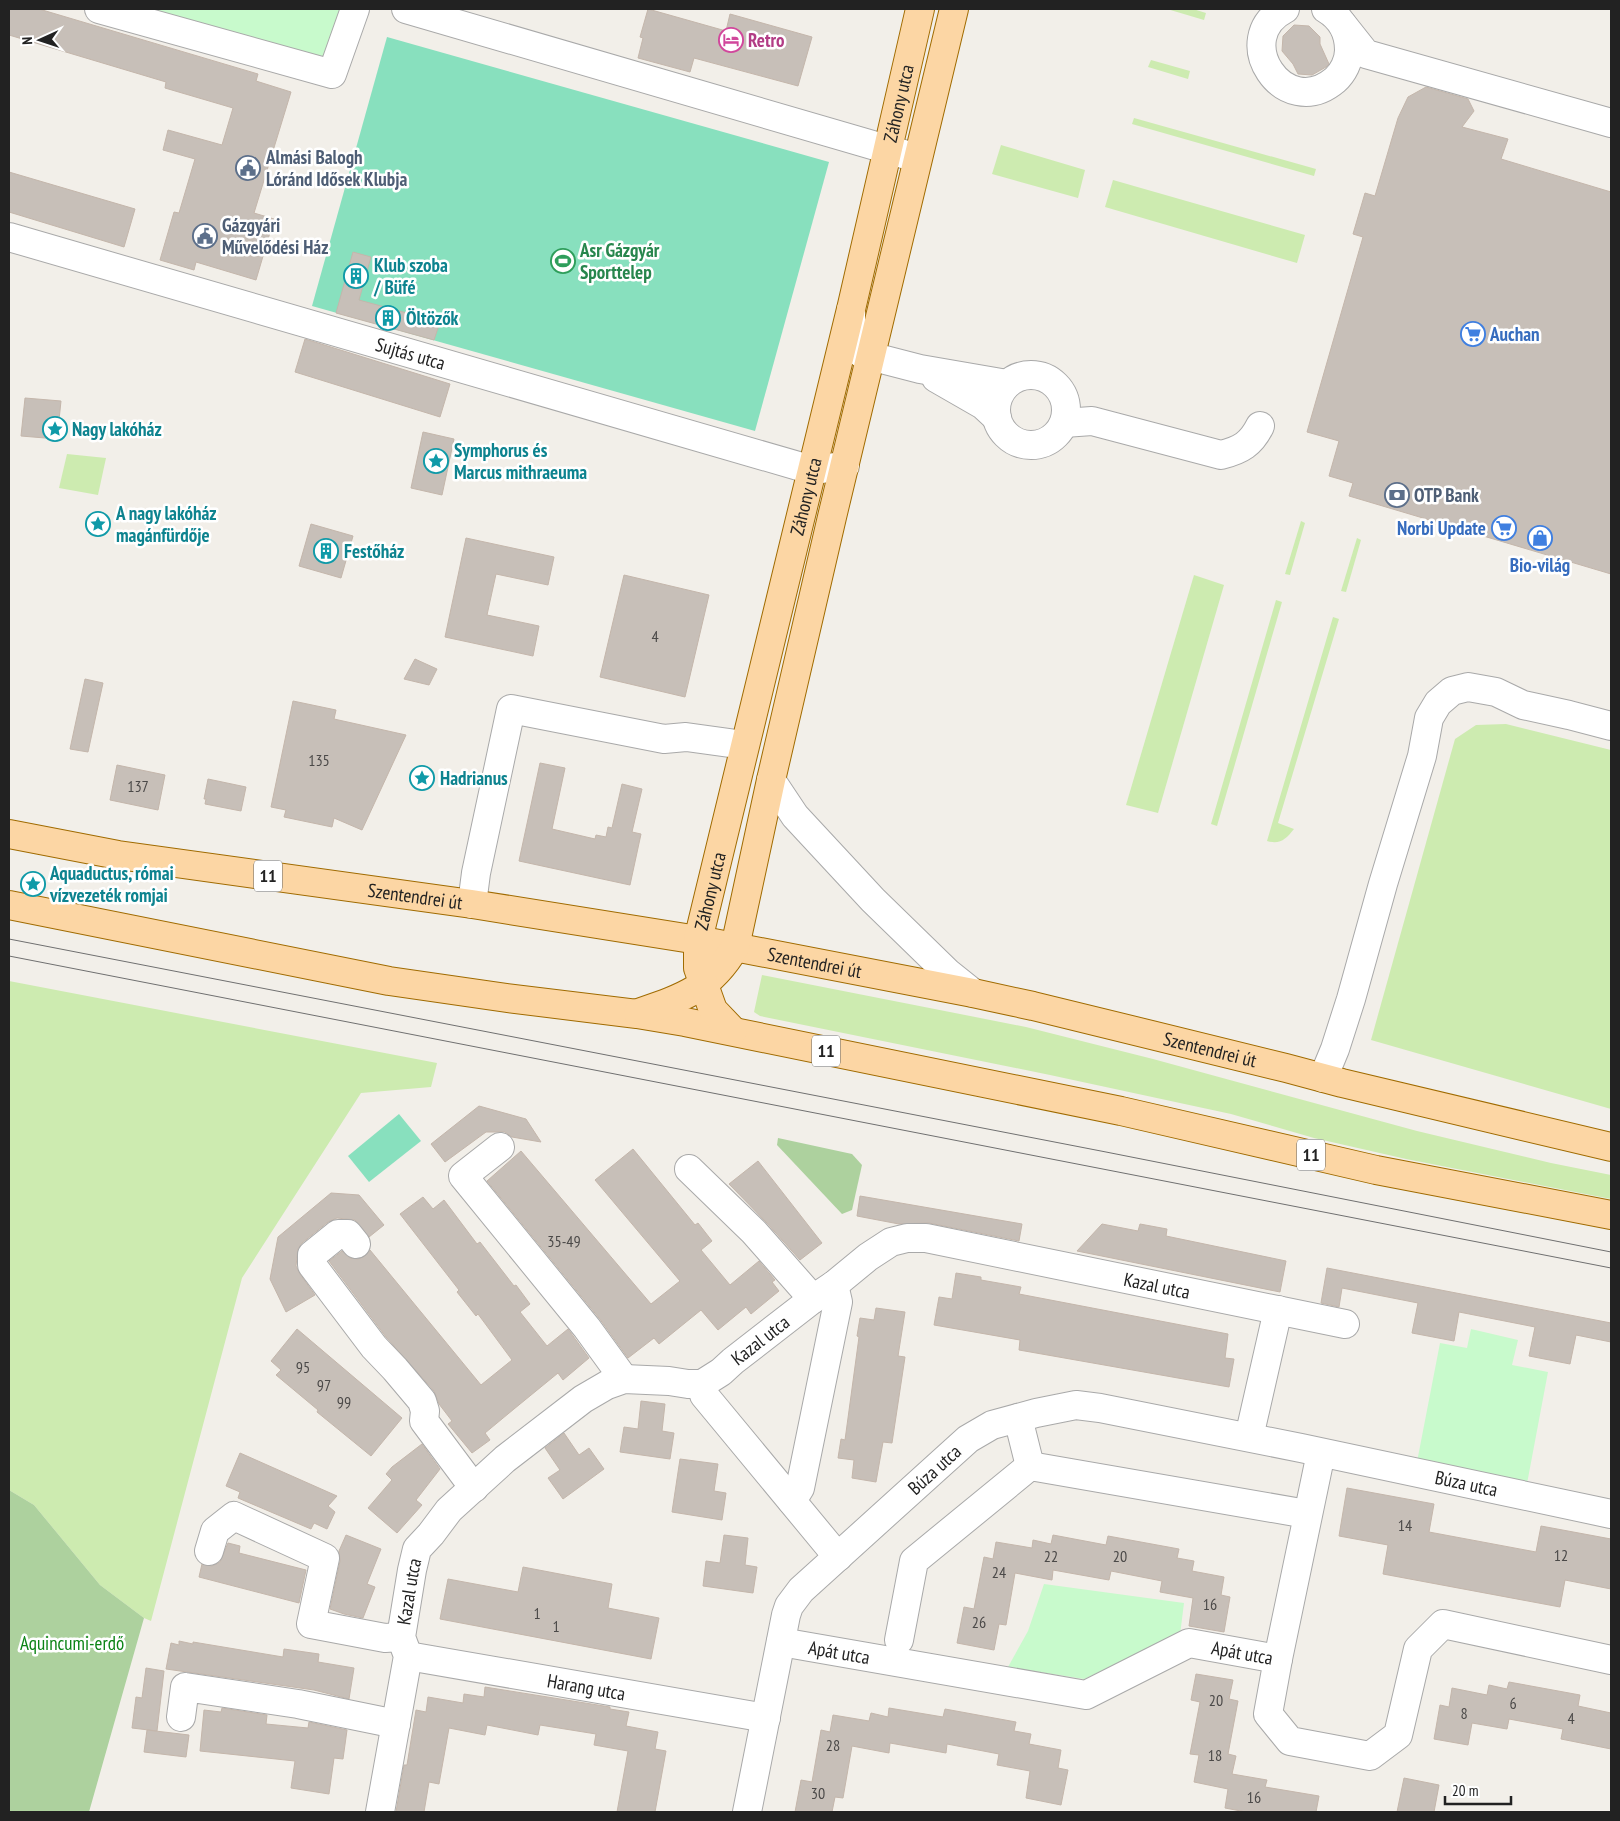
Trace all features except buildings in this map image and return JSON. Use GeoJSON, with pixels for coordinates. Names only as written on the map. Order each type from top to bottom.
{"type":"FeatureCollection","features":[{"type":"Feature","properties":{"kind":"main road","name":"Záhony utca"},"geometry":{"type":"LineString","coordinates":[[733,1031],[713,1010],[698,968],[698,940],[852,305],[920,9]]}},
{"type":"Feature","properties":{"kind":"main road","name":"Záhony utca"},"geometry":{"type":"LineString","coordinates":[[637,1014],[686,995],[704,984],[726,963],[735,947],[771,780],[832,517],[872,357],[917,158],[954,9]]}},
{"type":"Feature","properties":{"kind":"main road","name":"Szentendrei út"},"geometry":{"type":"LineString","coordinates":[[9,834],[118,855],[472,904],[698,940],[974,993],[1611,1147]]}},
{"type":"Feature","properties":{"kind":"main road","name":"11"},"geometry":{"type":"LineString","coordinates":[[9,905],[390,981],[637,1014],[733,1031],[1121,1111],[1376,1170],[1611,1215]]}},
{"type":"Feature","properties":{"kind":"street"},"geometry":{"type":"LineString","coordinates":[[99,9],[332,74],[355,9]]}},
{"type":"Feature","properties":{"kind":"street"},"geometry":{"type":"LineString","coordinates":[[406,9],[917,158]]}},
{"type":"Feature","properties":{"kind":"street"},"geometry":{"type":"LineString","coordinates":[[1285,9],[1278,12],[1268,23],[1262,36],[1265,66],[1273,78],[1285,87],[1299,91],[1314,91],[1393,62]]}},
{"type":"Feature","properties":{"kind":"street"},"geometry":{"type":"LineString","coordinates":[[1328,86],[1339,77],[1346,65],[1350,52],[1348,38],[1334,17]]}},
{"type":"Feature","properties":{"kind":"street"},"geometry":{"type":"LineString","coordinates":[[1334,17],[1366,54],[1611,123]]}},
{"type":"Feature","properties":{"kind":"street","name":"Sujtás utca"},"geometry":{"type":"LineString","coordinates":[[9,236],[812,470],[845,466]]}},
{"type":"Feature","properties":{"kind":"street"},"geometry":{"type":"LineString","coordinates":[[852,305],[851,336],[855,346],[862,354],[920,369],[1008,384]]}},
{"type":"Feature","properties":{"kind":"street"},"geometry":{"type":"LineString","coordinates":[[827,408],[847,373],[862,359],[872,357]]}},
{"type":"Feature","properties":{"kind":"street"},"geometry":{"type":"LineString","coordinates":[[920,369],[983,405],[997,418]]}},
{"type":"Feature","properties":{"kind":"street"},"geometry":{"type":"LineString","coordinates":[[1027,375],[1039,375],[1050,380],[1063,394],[1066,414],[1064,423],[1050,440],[1040,444],[1029,445],[1009,437],[1001,428],[997,418],[996,406],[1000,395],[1008,384],[1016,378],[1027,375]]}},
{"type":"Feature","properties":{"kind":"street"},"geometry":{"type":"LineString","coordinates":[[1064,423],[1092,421],[1222,455],[1237,451],[1254,438],[1260,426]]}},
{"type":"Feature","properties":{"kind":"street"},"geometry":{"type":"LineString","coordinates":[[812,470],[832,517]]}},
{"type":"Feature","properties":{"kind":"street"},"geometry":{"type":"LineString","coordinates":[[1323,1078],[1336,1049],[1422,756],[1429,718],[1438,703],[1452,691],[1468,687],[1496,692],[1523,705],[1611,726]]}},
{"type":"Feature","properties":{"kind":"street"},"geometry":{"type":"LineString","coordinates":[[472,904],[476,873],[512,709],[664,739],[686,738],[744,745]]}},
{"type":"Feature","properties":{"kind":"street"},"geometry":{"type":"LineString","coordinates":[[771,780],[795,816],[873,900],[948,973],[974,993]]}},
{"type":"Feature","properties":{"kind":"street"},"geometry":{"type":"LineString","coordinates":[[500,1147],[463,1176],[587,1328],[624,1379]]}},
{"type":"Feature","properties":{"kind":"street"},"geometry":{"type":"LineString","coordinates":[[689,1169],[754,1232],[838,1302],[800,1488],[792,1502]]}},
{"type":"Feature","properties":{"kind":"street"},"geometry":{"type":"LineString","coordinates":[[356,1244],[348,1234],[338,1234],[312,1255],[312,1265],[374,1347],[396,1369],[422,1401],[424,1421],[474,1488]]}},
{"type":"Feature","properties":{"kind":"street","name":"Kazal utca"},"geometry":{"type":"LineString","coordinates":[[380,1812],[396,1724],[412,1570],[417,1549],[431,1534],[448,1510],[505,1459],[583,1398],[607,1385],[624,1379],[702,1384],[721,1372],[868,1257],[891,1242],[907,1238],[926,1238],[1345,1324]]}},
{"type":"Feature","properties":{"kind":"street"},"geometry":{"type":"LineString","coordinates":[[1249,1437],[1278,1310]]}},
{"type":"Feature","properties":{"kind":"street"},"geometry":{"type":"LineString","coordinates":[[702,1384],[704,1395],[838,1557]]}},
{"type":"Feature","properties":{"kind":"street","name":"Búza utca"},"geometry":{"type":"LineString","coordinates":[[747,1812],[786,1615],[794,1599],[801,1590],[968,1439],[992,1425],[1076,1405],[1109,1409],[1611,1514]]}},
{"type":"Feature","properties":{"kind":"street"},"geometry":{"type":"LineString","coordinates":[[1018,1418],[1030,1466]]}},
{"type":"Feature","properties":{"kind":"street"},"geometry":{"type":"LineString","coordinates":[[1278,1659],[1321,1453]]}},
{"type":"Feature","properties":{"kind":"street"},"geometry":{"type":"LineString","coordinates":[[900,1640],[914,1561],[1030,1466],[1307,1514]]}},
{"type":"Feature","properties":{"kind":"street","name":"Harang utca"},"geometry":{"type":"LineString","coordinates":[[209,1552],[215,1531],[234,1516],[325,1558],[311,1624],[384,1638],[404,1647],[766,1718]]}},
{"type":"Feature","properties":{"kind":"street","name":"Apát utca"},"geometry":{"type":"LineString","coordinates":[[781,1642],[1086,1695],[1190,1643],[1278,1659],[1268,1714],[1290,1741],[1370,1756],[1398,1735],[1418,1649],[1443,1624],[1611,1660]]}},
{"type":"Feature","properties":{"kind":"street"},"geometry":{"type":"LineString","coordinates":[[181,1717],[185,1687],[298,1704],[396,1724]]}},
{"type":"Feature","properties":{"kind":"green space"},"geometry":{"type":"Polygon","coordinates":[[[140,9],[342,9],[327,62],[140,9]]]}},
{"type":"Feature","properties":{"kind":"green space"},"geometry":{"type":"Polygon","coordinates":[[[1167,9],[1193,9],[1206,13],[1204,20],[1167,9]]]}},
{"type":"Feature","properties":{"kind":"green space","name":"Asr Gázgyár Sporttelep"},"geometry":{"type":"Polygon","coordinates":[[[387,37],[829,162],[755,431],[312,306],[387,37]]]}},
{"type":"Feature","properties":{"kind":"green space"},"geometry":{"type":"Polygon","coordinates":[[[1151,60],[1190,71],[1188,79],[1148,67],[1151,60]]]}},
{"type":"Feature","properties":{"kind":"green space"},"geometry":{"type":"Polygon","coordinates":[[[1134,118],[1316,169],[1314,176],[1132,124],[1134,118]]]}},
{"type":"Feature","properties":{"kind":"green space"},"geometry":{"type":"Polygon","coordinates":[[[1001,145],[1085,170],[1078,198],[992,174],[1001,145]]]}},
{"type":"Feature","properties":{"kind":"green space"},"geometry":{"type":"Polygon","coordinates":[[[1113,180],[1305,235],[1297,263],[1105,207],[1113,180]]]}},
{"type":"Feature","properties":{"kind":"green space"},"geometry":{"type":"Polygon","coordinates":[[[67,454],[106,458],[98,495],[59,488],[67,454]]]}},
{"type":"Feature","properties":{"kind":"green space"},"geometry":{"type":"Polygon","coordinates":[[[1301,521],[1305,523],[1290,575],[1285,574],[1301,521]]]}},
{"type":"Feature","properties":{"kind":"green space"},"geometry":{"type":"Polygon","coordinates":[[[1357,538],[1361,540],[1346,592],[1341,591],[1357,538]]]}},
{"type":"Feature","properties":{"kind":"green space"},"geometry":{"type":"Polygon","coordinates":[[[1194,575],[1224,585],[1158,813],[1126,805],[1194,575]]]}},
{"type":"Feature","properties":{"kind":"green space"},"geometry":{"type":"Polygon","coordinates":[[[1276,600],[1282,602],[1217,826],[1211,824],[1276,600]]]}},
{"type":"Feature","properties":{"kind":"green space"},"geometry":{"type":"Polygon","coordinates":[[[1333,617],[1339,619],[1278,823],[1294,829],[1279,842],[1267,841],[1333,617]]]}},
{"type":"Feature","properties":{"kind":"green space"},"geometry":{"type":"Polygon","coordinates":[[[1506,724],[1611,750],[1611,1109],[1371,1040],[1455,739],[1476,725],[1506,724]]]}},
{"type":"Feature","properties":{"kind":"green space"},"geometry":{"type":"Polygon","coordinates":[[[762,975],[1026,1027],[1153,1059],[1417,1131],[1551,1163],[1611,1175],[1611,1199],[1406,1159],[1314,1138],[1231,1114],[760,1016],[754,1012],[762,975]]]}},
{"type":"Feature","properties":{"kind":"green space"},"geometry":{"type":"Polygon","coordinates":[[[9,981],[437,1063],[431,1087],[361,1093],[242,1278],[151,1621],[144,1618],[100,1585],[34,1505],[9,1490],[9,981]]]}},
{"type":"Feature","properties":{"kind":"green space"},"geometry":{"type":"Polygon","coordinates":[[[399,1114],[421,1141],[369,1182],[348,1156],[399,1114]]]}},
{"type":"Feature","properties":{"kind":"green space"},"geometry":{"type":"Polygon","coordinates":[[[778,1138],[852,1154],[862,1165],[852,1210],[842,1214],[777,1145],[778,1138]]]}},
{"type":"Feature","properties":{"kind":"green space"},"geometry":{"type":"Polygon","coordinates":[[[1471,1329],[1518,1340],[1512,1365],[1548,1372],[1526,1489],[1416,1467],[1440,1343],[1467,1348],[1471,1329]]]}},
{"type":"Feature","properties":{"kind":"green space","name":"Aquincumi-erdő"},"geometry":{"type":"Polygon","coordinates":[[[9,1490],[34,1505],[100,1585],[144,1618],[89,1812],[9,1812],[9,1490]]]}},
{"type":"Feature","properties":{"kind":"green space"},"geometry":{"type":"Polygon","coordinates":[[[1044,1584],[1184,1603],[1180,1635],[1084,1679],[1008,1667],[1028,1631],[1044,1584]]]}},
{"type":"Feature","properties":{"kind":"tram line"},"geometry":{"type":"LineString","coordinates":[[9,939],[1611,1252]]}},
{"type":"Feature","properties":{"kind":"tram line"},"geometry":{"type":"LineString","coordinates":[[9,956],[1611,1268]]}},
{"type":"Feature","properties":{"kind":"place","name":"Retro"},"geometry":{"type":"Point","coordinates":[731,40]}},
{"type":"Feature","properties":{"kind":"place","name":"Almási Balogh Lóránd Idősek Klubja"},"geometry":{"type":"Point","coordinates":[248,168]}},
{"type":"Feature","properties":{"kind":"place","name":"Gázgyári Művelődési Ház"},"geometry":{"type":"Point","coordinates":[205,236]}},
{"type":"Feature","properties":{"kind":"place","name":"Asr Gázgyár Sporttelep"},"geometry":{"type":"Point","coordinates":[563,261]}},
{"type":"Feature","properties":{"kind":"place","name":"Klub szoba / Büfé"},"geometry":{"type":"Point","coordinates":[356,276]}},
{"type":"Feature","properties":{"kind":"place","name":"Öltözők"},"geometry":{"type":"Point","coordinates":[388,318]}},
{"type":"Feature","properties":{"kind":"place","name":"Auchan"},"geometry":{"type":"Point","coordinates":[1473,334]}},
{"type":"Feature","properties":{"kind":"place","name":"Nagy lakóház"},"geometry":{"type":"Point","coordinates":[55,429]}},
{"type":"Feature","properties":{"kind":"place","name":"Symphorus és Marcus mithraeuma"},"geometry":{"type":"Point","coordinates":[436,461]}},
{"type":"Feature","properties":{"kind":"place","name":"OTP Bank"},"geometry":{"type":"Point","coordinates":[1397,495]}},
{"type":"Feature","properties":{"kind":"place","name":"A nagy lakóház magánfürdője"},"geometry":{"type":"Point","coordinates":[98,524]}},
{"type":"Feature","properties":{"kind":"place","name":"Norbi Update"},"geometry":{"type":"Point","coordinates":[1504,528]}},
{"type":"Feature","properties":{"kind":"place","name":"Bio-világ"},"geometry":{"type":"Point","coordinates":[1540,538]}},
{"type":"Feature","properties":{"kind":"place","name":"Festőház"},"geometry":{"type":"Point","coordinates":[326,551]}},
{"type":"Feature","properties":{"kind":"place","name":"Hadrianus"},"geometry":{"type":"Point","coordinates":[422,778]}},
{"type":"Feature","properties":{"kind":"place","name":"Aquaductus, római vízvezeték romjai"},"geometry":{"type":"Point","coordinates":[33,884]}}]}
